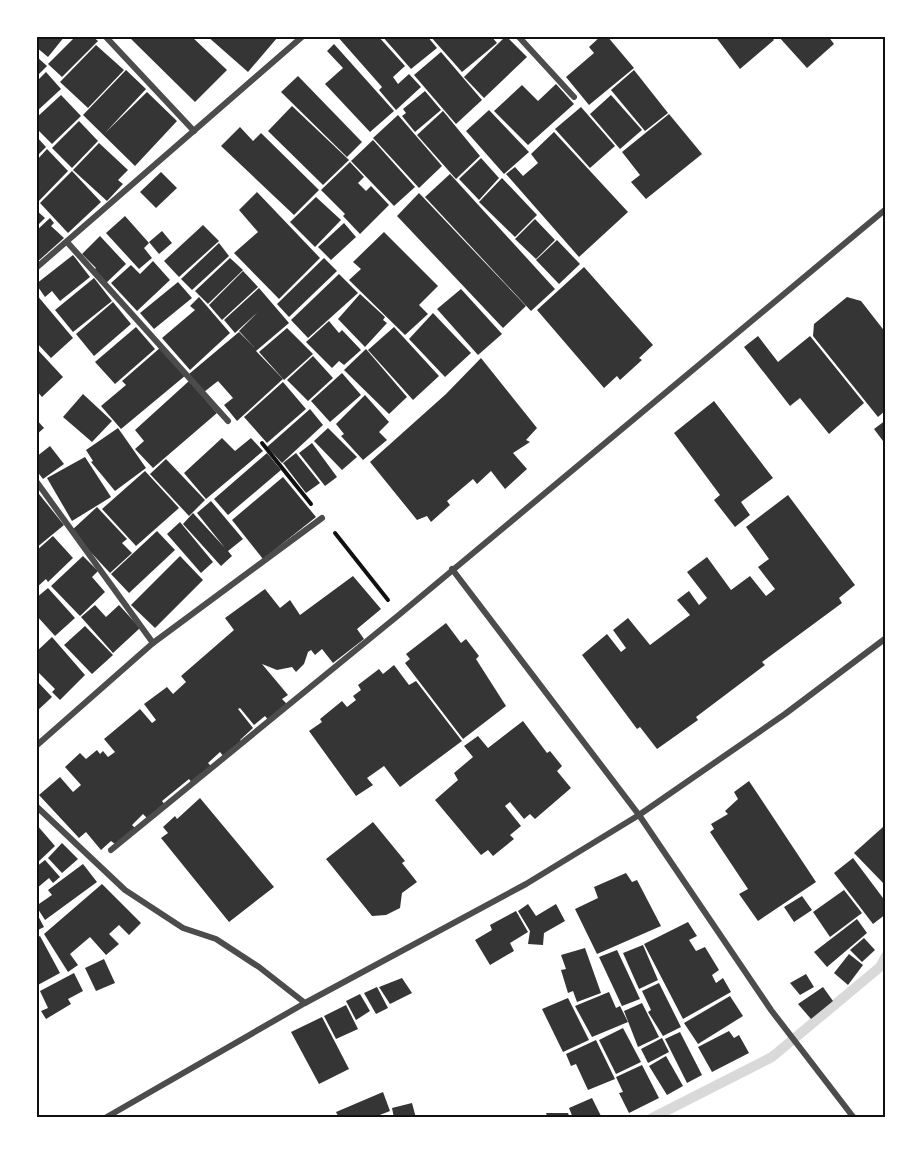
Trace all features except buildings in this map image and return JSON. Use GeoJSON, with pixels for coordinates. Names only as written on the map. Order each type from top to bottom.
{"type":"FeatureCollection","features":[{"type":"Feature","properties":{"kind":"street"},"geometry":{"type":"LineString","coordinates":[[105,36],[194,131]]}},
{"type":"Feature","properties":{"kind":"street"},"geometry":{"type":"LineString","coordinates":[[36,268],[68,243],[303,36]]}},
{"type":"Feature","properties":{"kind":"street"},"geometry":{"type":"LineString","coordinates":[[518,36],[574,97]]}},
{"type":"Feature","properties":{"kind":"street"},"geometry":{"type":"LineString","coordinates":[[111,850],[886,209]]}},
{"type":"Feature","properties":{"kind":"street"},"geometry":{"type":"LineString","coordinates":[[68,243],[228,421]]}},
{"type":"Feature","properties":{"kind":"street"},"geometry":{"type":"LineString","coordinates":[[36,481],[153,643]]}},
{"type":"Feature","properties":{"kind":"street"},"geometry":{"type":"LineString","coordinates":[[36,746],[153,643],[322,518]]}},
{"type":"Feature","properties":{"kind":"street"},"geometry":{"type":"LineString","coordinates":[[452,569],[639,815],[771,1010],[854,1118]]}},
{"type":"Feature","properties":{"kind":"street"},"geometry":{"type":"LineString","coordinates":[[105,1118],[305,1003],[526,884],[639,815],[785,714],[886,638]]}},
{"type":"Feature","properties":{"kind":"street"},"geometry":{"type":"LineString","coordinates":[[36,806],[125,890],[183,928],[216,939],[259,967],[305,1003]]}},
{"type":"Feature","properties":{"kind":"waterway"},"geometry":{"type":"LineString","coordinates":[[652,1118],[772,1057],[880,967],[886,956]]}}]}
